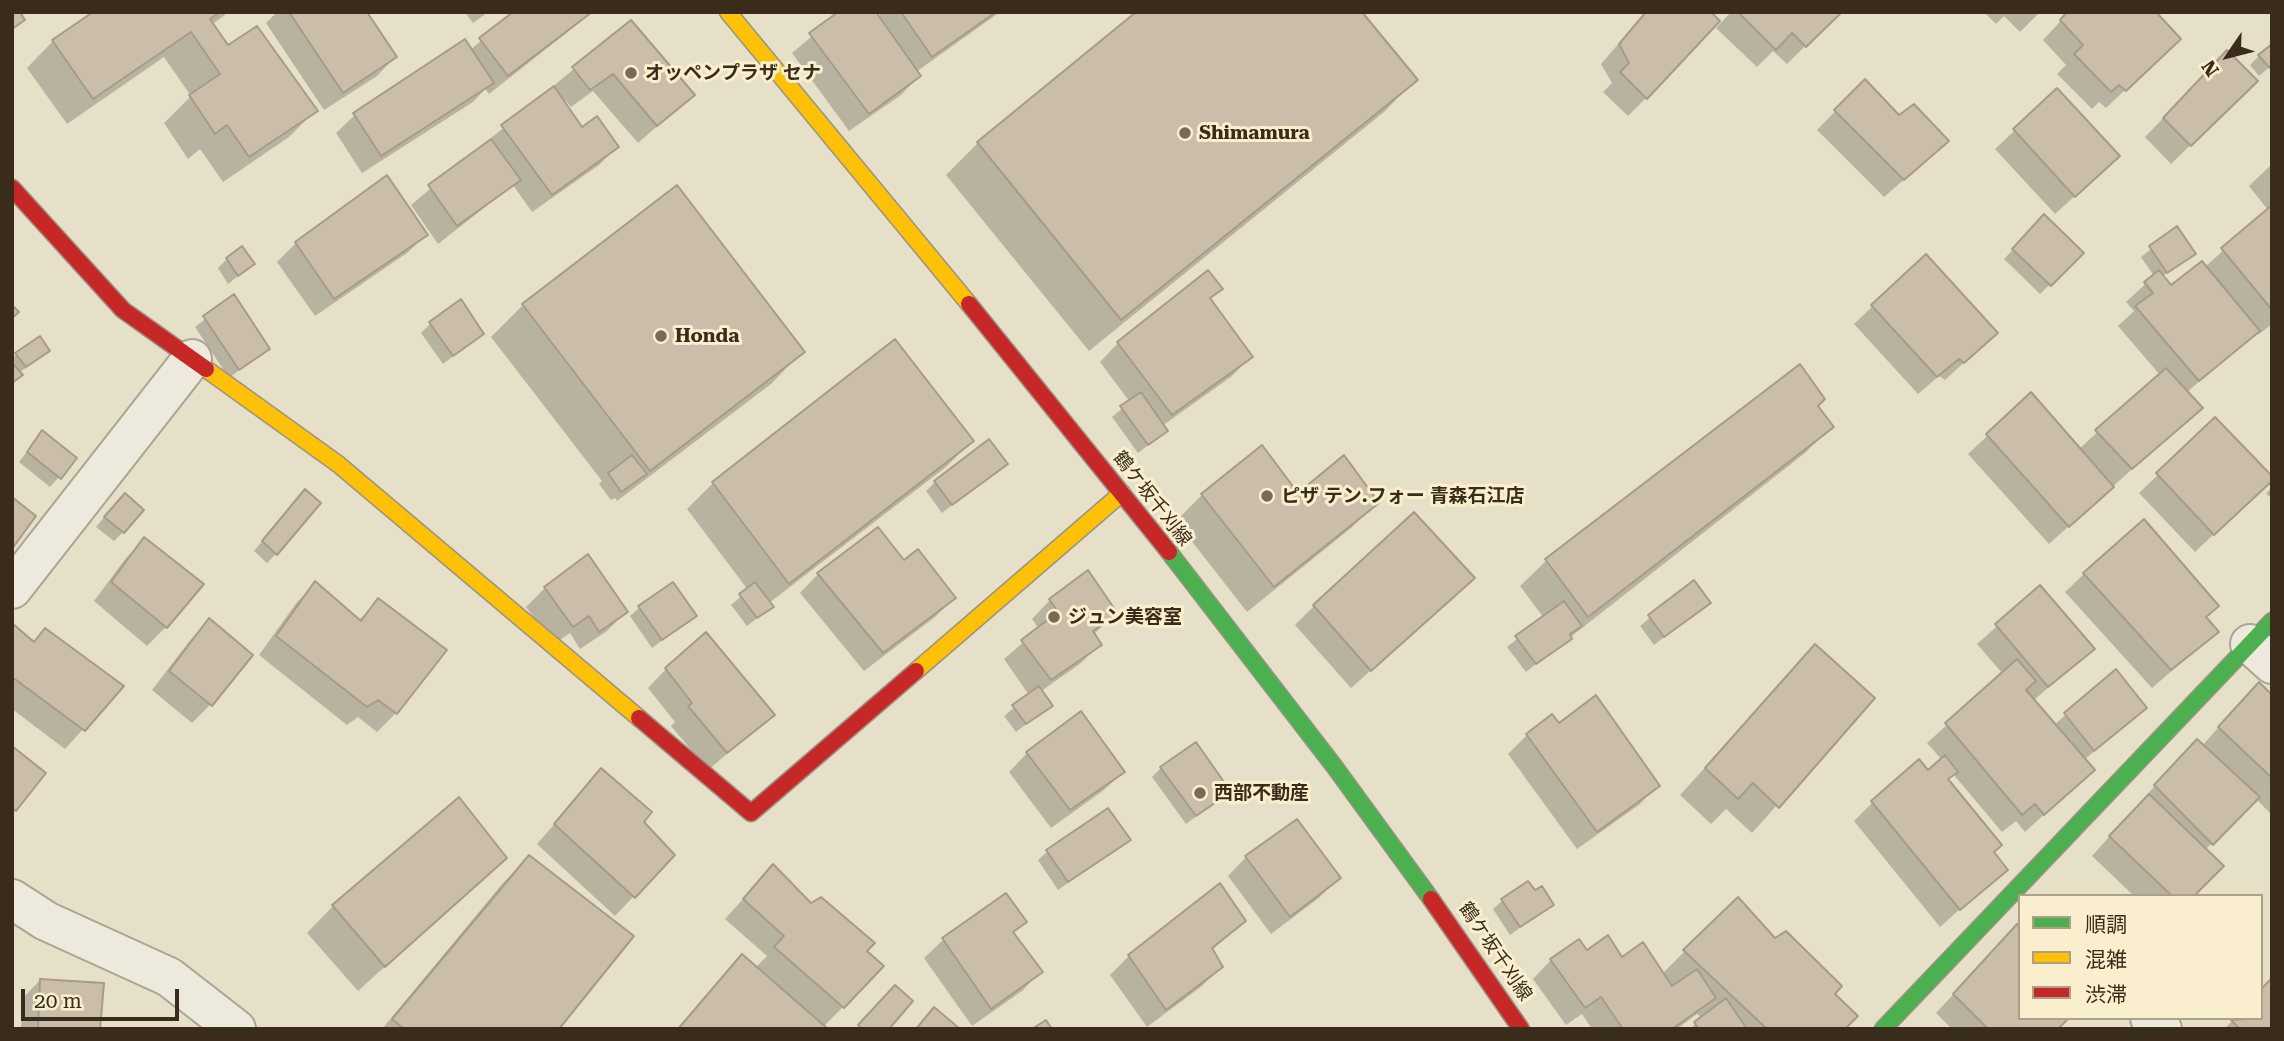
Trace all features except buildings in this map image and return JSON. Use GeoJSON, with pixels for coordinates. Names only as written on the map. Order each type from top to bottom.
{"type":"FeatureCollection","features":[{"type":"Feature","properties":{"kind":"street","name":"鶴ケ坂千刈線"},"geometry":{"type":"LineString","coordinates":[[728,12],[1122,493],[1433,899],[1521,1029]]}},
{"type":"Feature","properties":{"kind":"street"},"geometry":{"type":"LineString","coordinates":[[12,188],[122,310],[338,464],[751,813],[1122,493]]}},
{"type":"Feature","properties":{"kind":"street"},"geometry":{"type":"LineString","coordinates":[[12,589],[192,359]]}},
{"type":"Feature","properties":{"kind":"street"},"geometry":{"type":"LineString","coordinates":[[1882,1029],[2264,643]]}},
{"type":"Feature","properties":{"kind":"street"},"geometry":{"type":"LineString","coordinates":[[12,899],[46,920],[169,977],[236,1029]]}},
{"type":"Feature","properties":{"kind":"traffic: fast"},"geometry":{"type":"LineString","coordinates":[[1169,552],[1334,766],[1431,899]]}},
{"type":"Feature","properties":{"kind":"traffic: fast"},"geometry":{"type":"LineString","coordinates":[[1883,1029],[2272,621]]}},
{"type":"Feature","properties":{"kind":"traffic: slow"},"geometry":{"type":"LineString","coordinates":[[728,12],[969,304]]}},
{"type":"Feature","properties":{"kind":"traffic: slow"},"geometry":{"type":"LineString","coordinates":[[206,369],[338,464],[639,718]]}},
{"type":"Feature","properties":{"kind":"traffic: slow"},"geometry":{"type":"LineString","coordinates":[[916,671],[1122,493]]}},
{"type":"Feature","properties":{"kind":"traffic: jam"},"geometry":{"type":"LineString","coordinates":[[12,188],[123,310],[206,369]]}},
{"type":"Feature","properties":{"kind":"traffic: jam"},"geometry":{"type":"LineString","coordinates":[[969,304],[1169,552]]}},
{"type":"Feature","properties":{"kind":"traffic: jam"},"geometry":{"type":"LineString","coordinates":[[639,718],[751,813],[916,671]]}},
{"type":"Feature","properties":{"kind":"traffic: jam"},"geometry":{"type":"LineString","coordinates":[[1431,899],[1521,1029]]}},
{"type":"Feature","properties":{"kind":"place","name":"オッペンプラザ セナ"},"geometry":{"type":"Point","coordinates":[631,73]}},
{"type":"Feature","properties":{"kind":"place","name":"Shimamura"},"geometry":{"type":"Point","coordinates":[1185,133]}},
{"type":"Feature","properties":{"kind":"place","name":"Honda"},"geometry":{"type":"Point","coordinates":[661,336]}},
{"type":"Feature","properties":{"kind":"place","name":"ピザ テン.フォー 青森石江店"},"geometry":{"type":"Point","coordinates":[1267,496]}},
{"type":"Feature","properties":{"kind":"place","name":"ジュン美容室"},"geometry":{"type":"Point","coordinates":[1054,617]}},
{"type":"Feature","properties":{"kind":"place","name":"西部不動産"},"geometry":{"type":"Point","coordinates":[1200,793]}}]}
